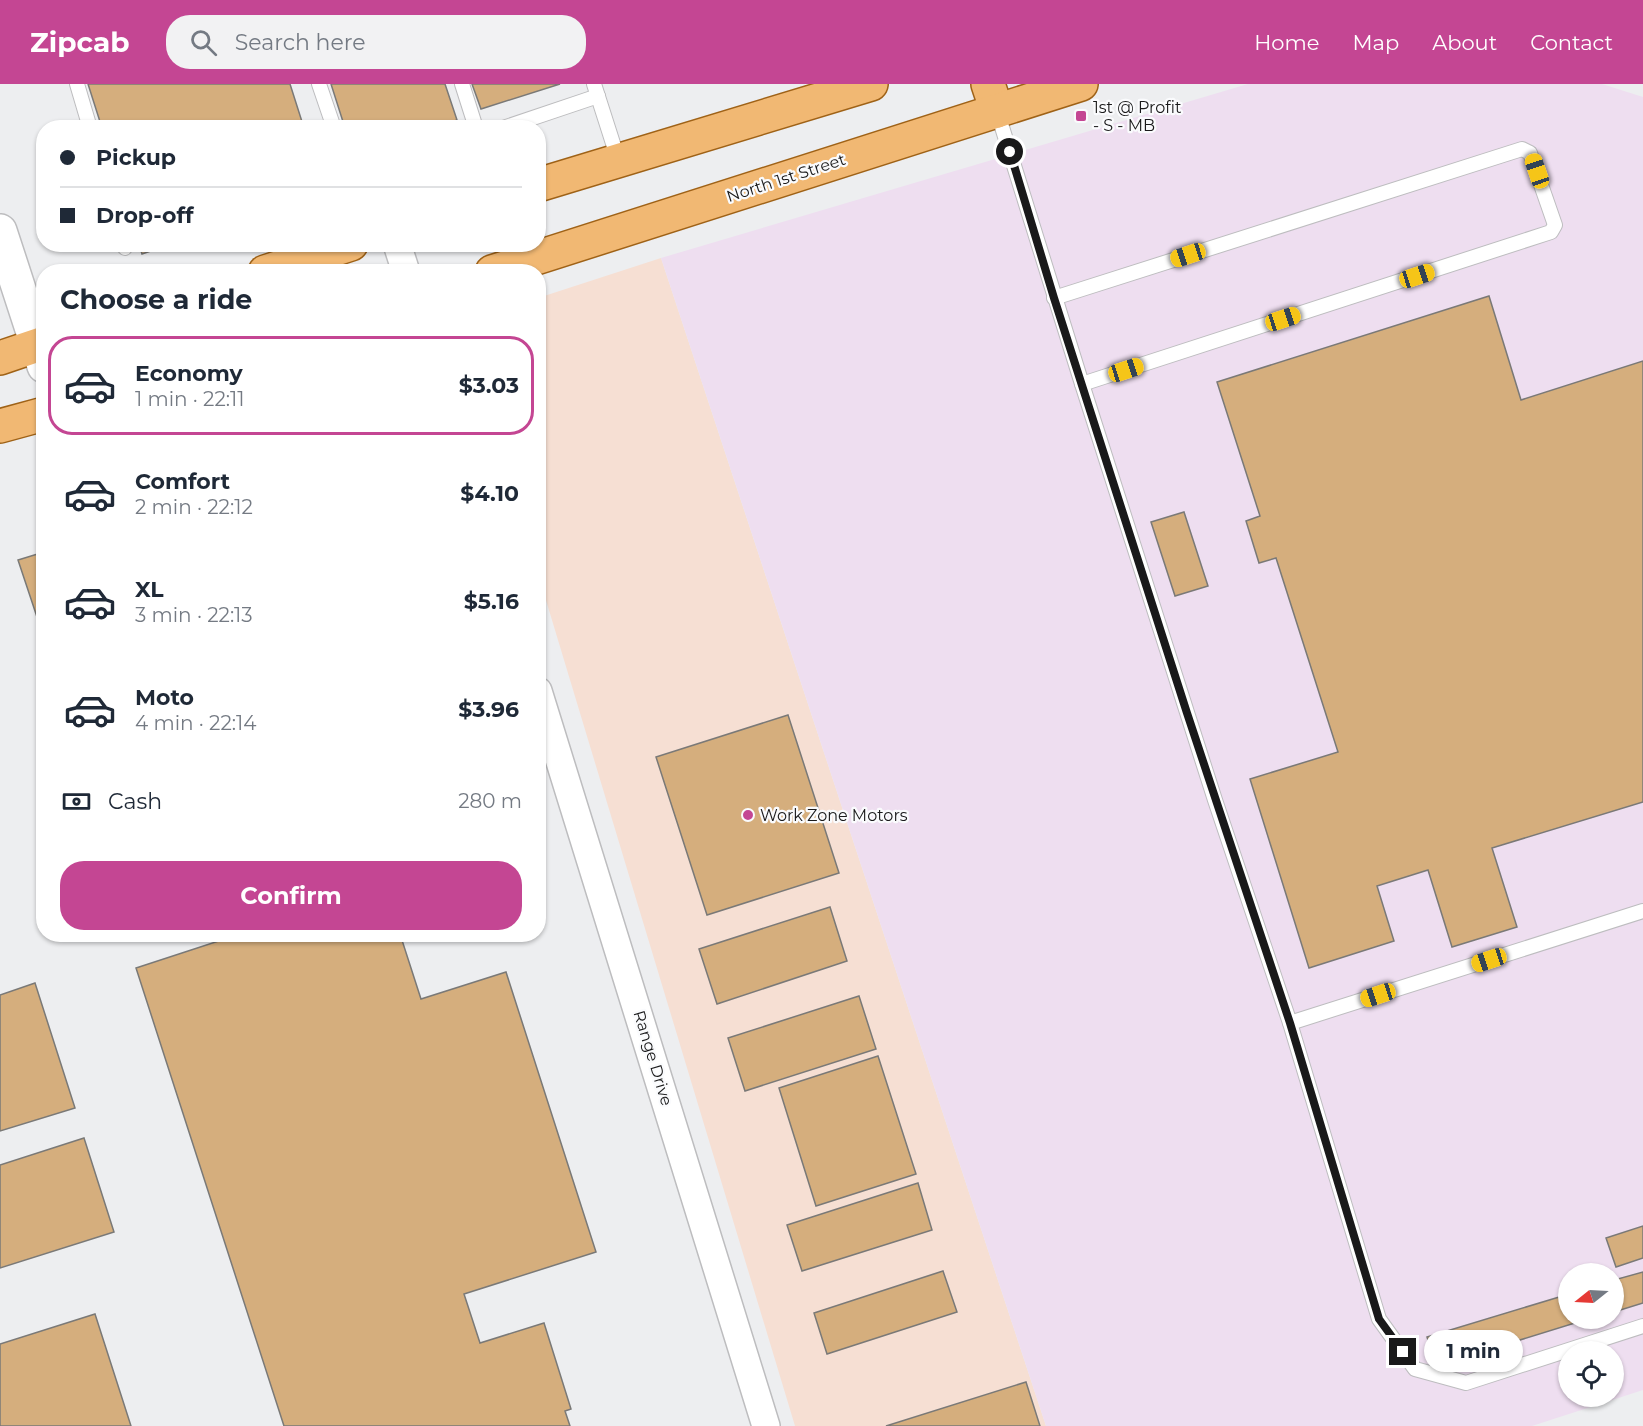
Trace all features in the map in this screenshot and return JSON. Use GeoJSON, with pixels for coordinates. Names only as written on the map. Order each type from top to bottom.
{"type":"FeatureCollection","features":[{"type":"Feature","properties":{"kind":"main road"},"geometry":{"type":"LineString","coordinates":[[546,182],[871,84]]}},
{"type":"Feature","properties":{"kind":"main road","name":"North 1st Street"},"geometry":{"type":"LineString","coordinates":[[515,264],[993,97],[1081,84]]}},
{"type":"Feature","properties":{"kind":"main road"},"geometry":{"type":"LineString","coordinates":[[0,231],[36,336]]}},
{"type":"Feature","properties":{"kind":"main road"},"geometry":{"type":"LineString","coordinates":[[290,264],[326,252]]}},
{"type":"Feature","properties":{"kind":"main road"},"geometry":{"type":"LineString","coordinates":[[0,357],[36,352]]}},
{"type":"Feature","properties":{"kind":"main road"},"geometry":{"type":"LineString","coordinates":[[0,426],[36,416]]}},
{"type":"Feature","properties":{"kind":"street","name":"Range Drive"},"geometry":{"type":"LineString","coordinates":[[546,717],[766,1426]]}},
{"type":"Feature","properties":{"kind":"lane"},"geometry":{"type":"LineString","coordinates":[[77,84],[88,120]]}},
{"type":"Feature","properties":{"kind":"lane"},"geometry":{"type":"LineString","coordinates":[[319,84],[331,120]]}},
{"type":"Feature","properties":{"kind":"lane"},"geometry":{"type":"LineString","coordinates":[[462,84],[473,120]]}},
{"type":"Feature","properties":{"kind":"lane"},"geometry":{"type":"LineString","coordinates":[[523,120],[596,90],[618,159]]}},
{"type":"Feature","properties":{"kind":"lane"},"geometry":{"type":"LineString","coordinates":[[993,97],[1054,298],[1215,800],[1290,1023],[1379,1319],[1415,1369],[1466,1383],[1643,1326]]}},
{"type":"Feature","properties":{"kind":"lane"},"geometry":{"type":"LineString","coordinates":[[1054,298],[1522,150],[1530,153],[1555,225],[1551,232],[1540,236],[1082,384]]}},
{"type":"Feature","properties":{"kind":"lane"},"geometry":{"type":"LineString","coordinates":[[1290,1023],[1643,911]]}},
{"type":"Feature","properties":{"kind":"shaded area"},"geometry":{"type":"Polygon","coordinates":[[[1248,84],[1602,84],[1643,97],[1643,1390],[1624,1396],[1624,1341],[1558,1341],[1558,1407],[1591,1407],[1532,1426],[1046,1426],[661,258],[1248,84]]]}},
{"type":"Feature","properties":{"kind":"shaded area"},"geometry":{"type":"Polygon","coordinates":[[[661,258],[1046,1426],[795,1426],[546,600],[546,295],[661,258]]]}},
{"type":"Feature","properties":{"kind":"building"},"geometry":{"type":"Polygon","coordinates":[[[88,84],[290,84],[301,120],[99,120],[88,84]]]}},
{"type":"Feature","properties":{"kind":"building"},"geometry":{"type":"Polygon","coordinates":[[[331,84],[445,84],[457,120],[342,120],[331,84]]]}},
{"type":"Feature","properties":{"kind":"building"},"geometry":{"type":"Polygon","coordinates":[[[472,84],[560,84],[481,109],[472,84]]]}},
{"type":"Feature","properties":{"kind":"building"},"geometry":{"type":"Polygon","coordinates":[[[1489,296],[1521,400],[1643,361],[1643,802],[1492,848],[1517,927],[1452,947],[1428,870],[1377,886],[1394,941],[1309,968],[1250,779],[1338,752],[1276,558],[1259,563],[1246,521],[1260,516],[1217,382],[1489,296]]]}},
{"type":"Feature","properties":{"kind":"building"},"geometry":{"type":"Polygon","coordinates":[[[1184,512],[1208,586],[1175,596],[1151,522],[1184,512]]]}},
{"type":"Feature","properties":{"kind":"building"},"geometry":{"type":"Polygon","coordinates":[[[36,554],[36,614],[18,560],[36,554]]]}},
{"type":"Feature","properties":{"kind":"building","name":"Work Zone Motors"},"geometry":{"type":"Polygon","coordinates":[[[788,715],[839,873],[707,915],[656,757],[788,715]]]}},
{"type":"Feature","properties":{"kind":"building"},"geometry":{"type":"Polygon","coordinates":[[[830,907],[847,961],[717,1004],[699,949],[830,907]]]}},
{"type":"Feature","properties":{"kind":"building"},"geometry":{"type":"Polygon","coordinates":[[[216,942],[403,942],[421,999],[506,972],[596,1252],[464,1294],[480,1343],[544,1323],[571,1409],[565,1411],[570,1426],[284,1426],[136,968],[216,942]]]}},
{"type":"Feature","properties":{"kind":"building"},"geometry":{"type":"Polygon","coordinates":[[[35,983],[75,1108],[0,1131],[0,995],[35,983]]]}},
{"type":"Feature","properties":{"kind":"building"},"geometry":{"type":"Polygon","coordinates":[[[859,996],[876,1049],[745,1091],[728,1038],[859,996]]]}},
{"type":"Feature","properties":{"kind":"building"},"geometry":{"type":"Polygon","coordinates":[[[878,1056],[916,1174],[816,1206],[779,1088],[878,1056]]]}},
{"type":"Feature","properties":{"kind":"building"},"geometry":{"type":"Polygon","coordinates":[[[84,1138],[114,1232],[0,1268],[0,1165],[84,1138]]]}},
{"type":"Feature","properties":{"kind":"building"},"geometry":{"type":"Polygon","coordinates":[[[918,1183],[932,1230],[802,1271],[787,1225],[918,1183]]]}},
{"type":"Feature","properties":{"kind":"building"},"geometry":{"type":"Polygon","coordinates":[[[1643,1226],[1643,1258],[1624,1264],[1615,1263],[1606,1238],[1643,1226]]]}},
{"type":"Feature","properties":{"kind":"building"},"geometry":{"type":"Polygon","coordinates":[[[943,1271],[957,1312],[827,1354],[814,1313],[943,1271]]]}},
{"type":"Feature","properties":{"kind":"building"},"geometry":{"type":"Polygon","coordinates":[[[1643,1272],[1643,1303],[1624,1309],[1624,1277],[1643,1272]]]}},
{"type":"Feature","properties":{"kind":"building"},"geometry":{"type":"Polygon","coordinates":[[[1558,1297],[1558,1328],[1436,1366],[1427,1337],[1558,1297]]]}},
{"type":"Feature","properties":{"kind":"building"},"geometry":{"type":"Polygon","coordinates":[[[95,1314],[131,1426],[0,1426],[0,1344],[95,1314]]]}},
{"type":"Feature","properties":{"kind":"building"},"geometry":{"type":"Polygon","coordinates":[[[1026,1382],[1040,1426],[886,1426],[1026,1382]]]}},
{"type":"Feature","properties":{"kind":"place","name":"1st @ Profit - S - MB"},"geometry":{"type":"Point","coordinates":[1081,116]}},
{"type":"Feature","properties":{"kind":"place","name":"Work Zone Motors"},"geometry":{"type":"Point","coordinates":[748,815]}},
{"type":"Feature","properties":{"kind":"route"},"geometry":{"type":"LineString","coordinates":[[1010,152],[1054,298],[1187,713],[1290,1023],[1379,1319],[1403,1352]]}}]}
